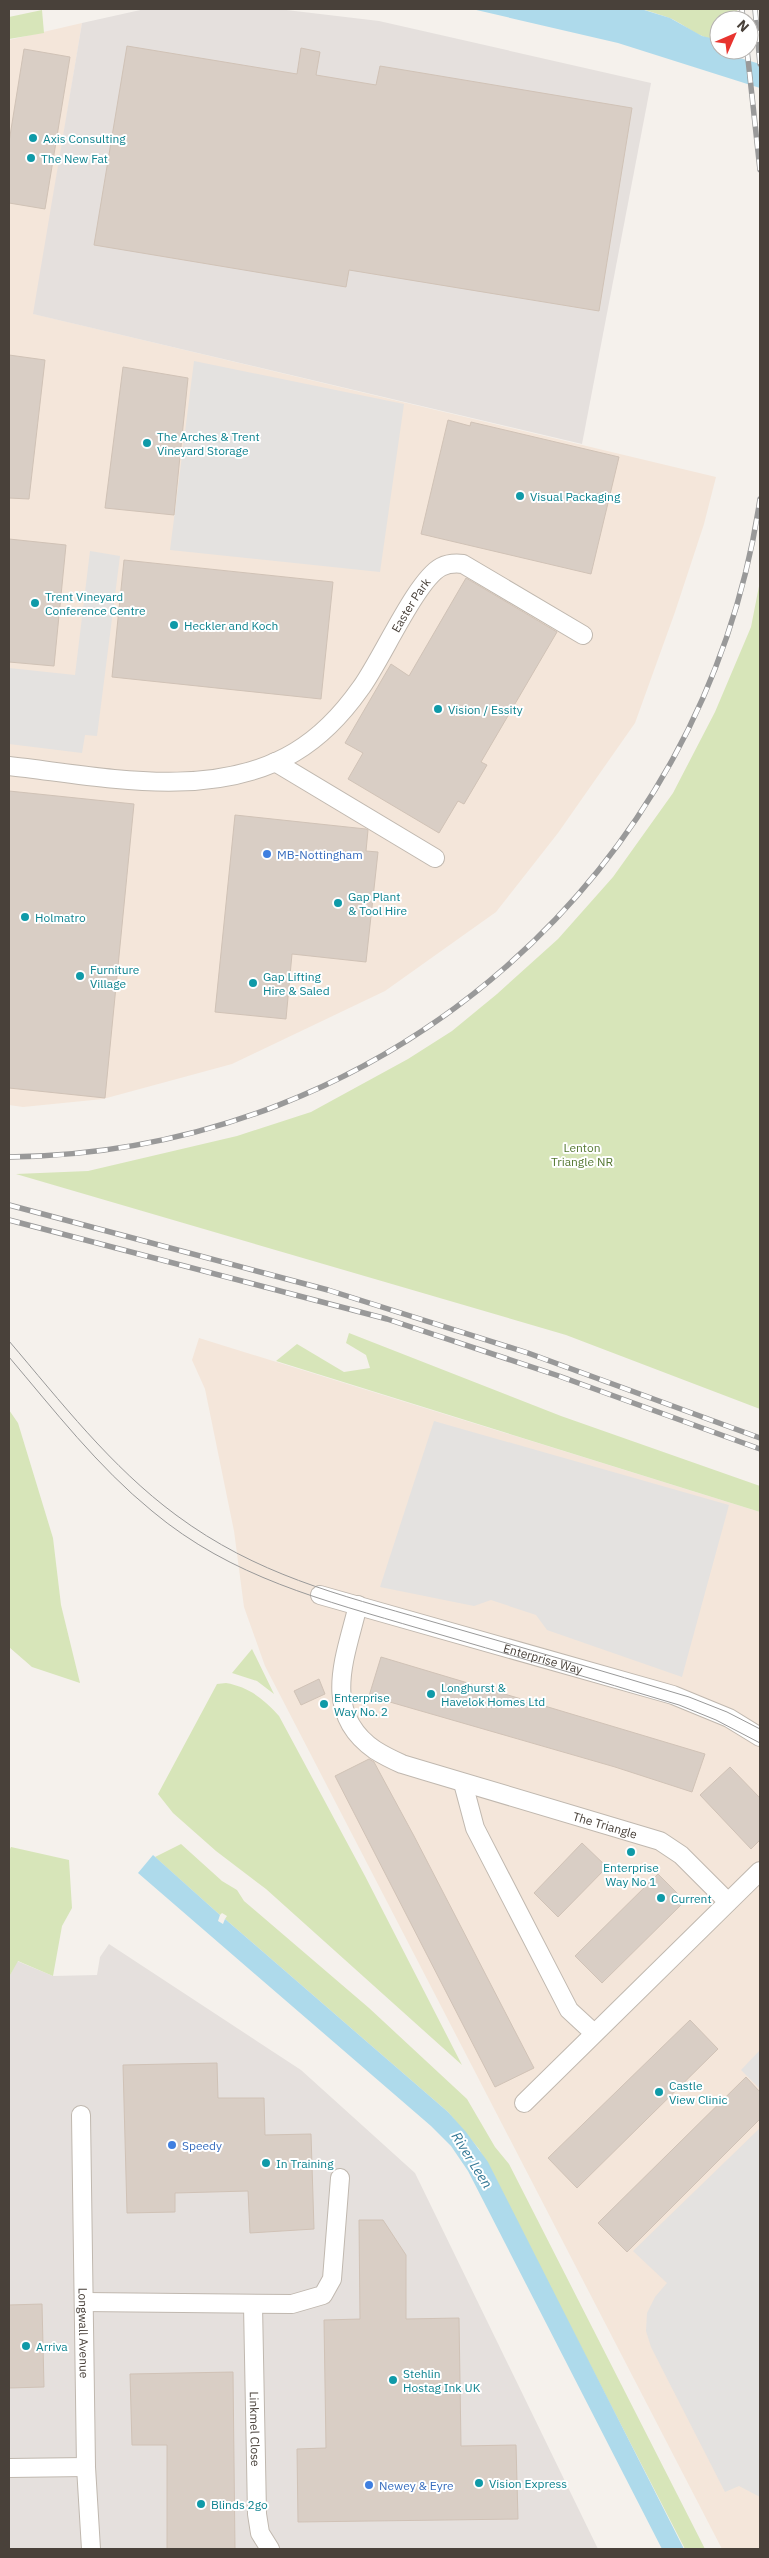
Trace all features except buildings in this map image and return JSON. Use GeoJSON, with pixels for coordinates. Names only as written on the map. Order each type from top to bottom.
{"type":"FeatureCollection","features":[{"type":"Feature","properties":{"kind":"street","name":"Easter Park"},"geometry":{"type":"LineString","coordinates":[[9,766],[164,783],[206,780],[275,762],[296,751],[314,738],[346,707],[361,688],[420,589],[439,568],[453,563],[463,564],[583,635]]}},
{"type":"Feature","properties":{"kind":"street"},"geometry":{"type":"LineString","coordinates":[[275,762],[435,858]]}},
{"type":"Feature","properties":{"kind":"street","name":"Enterprise Way"},"geometry":{"type":"LineString","coordinates":[[320,1595],[673,1695],[729,1718],[760,1737]]}},
{"type":"Feature","properties":{"kind":"street","name":"The Triangle"},"geometry":{"type":"LineString","coordinates":[[358,1605],[342,1668],[340,1688],[344,1710],[357,1734],[374,1750],[402,1764],[463,1784],[660,1841],[681,1855],[728,1902]]}},
{"type":"Feature","properties":{"kind":"street"},"geometry":{"type":"LineString","coordinates":[[463,1784],[475,1828],[568,2010],[594,2033]]}},
{"type":"Feature","properties":{"kind":"street"},"geometry":{"type":"LineString","coordinates":[[524,2103],[760,1871]]}},
{"type":"Feature","properties":{"kind":"street","name":"Longwall Avenue"},"geometry":{"type":"LineString","coordinates":[[81,2116],[86,2467],[91,2549]]}},
{"type":"Feature","properties":{"kind":"street"},"geometry":{"type":"LineString","coordinates":[[84,2302],[292,2304],[323,2295],[332,2279],[340,2178]]}},
{"type":"Feature","properties":{"kind":"street","name":"Linkmel Close"},"geometry":{"type":"LineString","coordinates":[[253,2305],[257,2514],[260,2533],[270,2549]]}},
{"type":"Feature","properties":{"kind":"street"},"geometry":{"type":"LineString","coordinates":[[9,2468],[86,2467]]}},
{"type":"Feature","properties":{"kind":"shaded area"},"geometry":{"type":"Polygon","coordinates":[[[145,9],[278,9],[379,21],[651,83],[582,444],[33,314],[82,23],[145,9]]]}},
{"type":"Feature","properties":{"kind":"shaded area"},"geometry":{"type":"Polygon","coordinates":[[[82,23],[34,314],[716,477],[704,524],[635,723],[558,833],[496,912],[385,991],[232,1064],[103,1099],[23,1107],[9,1105],[9,40],[82,23]]]}},
{"type":"Feature","properties":{"kind":"shaded area"},"geometry":{"type":"Polygon","coordinates":[[[194,361],[404,404],[380,572],[170,550],[194,361]]]}},
{"type":"Feature","properties":{"kind":"shaded area"},"geometry":{"type":"Polygon","coordinates":[[[90,551],[120,556],[97,736],[85,735],[82,753],[9,744],[9,668],[75,675],[90,551]]]}},
{"type":"Feature","properties":{"kind":"shaded area"},"geometry":{"type":"Polygon","coordinates":[[[199,1338],[760,1512],[760,2549],[722,2549],[265,1666],[244,1607],[234,1531],[205,1389],[192,1360],[199,1338]]]}},
{"type":"Feature","properties":{"kind":"shaded area"},"geometry":{"type":"Polygon","coordinates":[[[434,1421],[729,1505],[682,1677],[547,1630],[536,1615],[491,1600],[474,1606],[380,1587],[434,1421]]]}},
{"type":"Feature","properties":{"kind":"shaded area"},"geometry":{"type":"Polygon","coordinates":[[[109,1944],[301,2070],[415,2173],[598,2549],[9,2549],[9,1977],[17,1961],[53,1976],[97,1975],[100,1957],[109,1944]]]}},
{"type":"Feature","properties":{"kind":"shaded area"},"geometry":{"type":"Polygon","coordinates":[[[760,2050],[760,2089],[741,2070],[760,2050]]]}},
{"type":"Feature","properties":{"kind":"shaded area"},"geometry":{"type":"Polygon","coordinates":[[[760,2128],[760,2497],[739,2486],[725,2492],[651,2347],[646,2331],[647,2313],[655,2297],[667,2283],[633,2251],[760,2128]]]}},
{"type":"Feature","properties":{"kind":"green space"},"geometry":{"type":"Polygon","coordinates":[[[641,9],[737,10],[709,10],[709,38],[694,32],[672,19],[641,9]]]}},
{"type":"Feature","properties":{"kind":"green space"},"geometry":{"type":"Polygon","coordinates":[[[42,10],[44,33],[9,39],[9,17],[42,10]]]}},
{"type":"Feature","properties":{"kind":"green space","name":"Lenton Triangle NR"},"geometry":{"type":"Polygon","coordinates":[[[760,581],[760,1409],[566,1335],[16,1174],[88,1171],[237,1136],[311,1112],[408,1059],[452,1031],[497,994],[558,939],[613,877],[673,793],[715,712],[751,627],[760,581]]]}},
{"type":"Feature","properties":{"kind":"green space"},"geometry":{"type":"Polygon","coordinates":[[[349,1333],[561,1416],[760,1486],[760,1512],[276,1361],[297,1344],[344,1372],[370,1368],[366,1355],[346,1343],[349,1333]]]}},
{"type":"Feature","properties":{"kind":"green space"},"geometry":{"type":"Polygon","coordinates":[[[9,1410],[18,1423],[53,1538],[61,1605],[80,1683],[32,1667],[9,1647],[9,1410]]]}},
{"type":"Feature","properties":{"kind":"green space"},"geometry":{"type":"Polygon","coordinates":[[[252,1649],[274,1694],[257,1681],[232,1673],[252,1649]]]}},
{"type":"Feature","properties":{"kind":"green space"},"geometry":{"type":"Polygon","coordinates":[[[226,1683],[249,1691],[268,1704],[279,1716],[365,1876],[462,2065],[266,1889],[216,1851],[173,1813],[158,1794],[217,1684],[226,1683]]]}},
{"type":"Feature","properties":{"kind":"green space"},"geometry":{"type":"Polygon","coordinates":[[[181,1844],[222,1881],[237,1890],[244,1901],[369,2008],[467,2099],[495,2147],[509,2164],[705,2549],[685,2549],[479,2149],[448,2112],[225,1919],[227,1916],[222,1913],[220,1915],[155,1857],[181,1844]]]}},
{"type":"Feature","properties":{"kind":"green space"},"geometry":{"type":"Polygon","coordinates":[[[11,1847],[69,1860],[72,1908],[62,1926],[53,1976],[18,1961],[9,1977],[9,1851],[11,1847]]]}},
{"type":"Feature","properties":{"kind":"water"},"geometry":{"type":"Polygon","coordinates":[[[472,9],[641,9],[670,18],[702,36],[709,38],[709,60],[747,60],[760,64],[760,88],[618,43],[472,9]]]}},
{"type":"Feature","properties":{"kind":"water","name":"River Leen"},"geometry":{"type":"Polygon","coordinates":[[[153,1855],[220,1915],[218,1921],[223,1924],[225,1919],[448,2112],[466,2132],[488,2162],[684,2549],[662,2549],[468,2171],[451,2146],[431,2126],[138,1873],[153,1855]]]}},
{"type":"Feature","properties":{"kind":"tram line"},"geometry":{"type":"LineString","coordinates":[[9,1341],[88,1433],[130,1476],[176,1515],[206,1536],[237,1553],[267,1568],[330,1591],[689,1697],[727,1712],[760,1729]]}},
{"type":"Feature","properties":{"kind":"tram line"},"geometry":{"type":"LineString","coordinates":[[9,1357],[113,1476],[152,1511],[214,1554],[246,1570],[314,1597],[679,1705],[716,1720],[760,1743]]}},
{"type":"Feature","properties":{"kind":"railway"},"geometry":{"type":"LineString","coordinates":[[755,9],[760,64]]}},
{"type":"Feature","properties":{"kind":"railway"},"geometry":{"type":"LineString","coordinates":[[748,60],[760,170]]}},
{"type":"Feature","properties":{"kind":"railway"},"geometry":{"type":"LineString","coordinates":[[9,1157],[148,1143],[278,1105],[399,1046],[506,967],[598,870],[673,759],[727,634],[760,499]]}},
{"type":"Feature","properties":{"kind":"railway"},"geometry":{"type":"LineString","coordinates":[[9,1205],[328,1290],[528,1353],[760,1438]]}},
{"type":"Feature","properties":{"kind":"railway"},"geometry":{"type":"LineString","coordinates":[[9,1220],[387,1319],[559,1376],[760,1449]]}},
{"type":"Feature","properties":{"kind":"place","name":"Axis Consulting"},"geometry":{"type":"Point","coordinates":[33,138]}},
{"type":"Feature","properties":{"kind":"place","name":"The New Fat"},"geometry":{"type":"Point","coordinates":[31,158]}},
{"type":"Feature","properties":{"kind":"place","name":"The Arches & Trent Vineyard Storage"},"geometry":{"type":"Point","coordinates":[147,443]}},
{"type":"Feature","properties":{"kind":"place","name":"Visual Packaging"},"geometry":{"type":"Point","coordinates":[520,496]}},
{"type":"Feature","properties":{"kind":"place","name":"Trent Vineyard Conference Centre"},"geometry":{"type":"Point","coordinates":[35,603]}},
{"type":"Feature","properties":{"kind":"place","name":"Heckler and Koch"},"geometry":{"type":"Point","coordinates":[174,625]}},
{"type":"Feature","properties":{"kind":"place","name":"Vision / Essity"},"geometry":{"type":"Point","coordinates":[438,709]}},
{"type":"Feature","properties":{"kind":"place","name":"MB-Nottingham"},"geometry":{"type":"Point","coordinates":[267,854]}},
{"type":"Feature","properties":{"kind":"place","name":"Gap Plant & Tool Hire"},"geometry":{"type":"Point","coordinates":[338,903]}},
{"type":"Feature","properties":{"kind":"place","name":"Holmatro"},"geometry":{"type":"Point","coordinates":[25,917]}},
{"type":"Feature","properties":{"kind":"place","name":"Furniture Village"},"geometry":{"type":"Point","coordinates":[80,976]}},
{"type":"Feature","properties":{"kind":"place","name":"Gap Lifting Hire & Saled"},"geometry":{"type":"Point","coordinates":[253,983]}},
{"type":"Feature","properties":{"kind":"place","name":"Longhurst & Havelok Homes Ltd"},"geometry":{"type":"Point","coordinates":[431,1694]}},
{"type":"Feature","properties":{"kind":"place","name":"Enterprise Way No. 2"},"geometry":{"type":"Point","coordinates":[324,1704]}},
{"type":"Feature","properties":{"kind":"place","name":"Enterprise Way No 1"},"geometry":{"type":"Point","coordinates":[631,1852]}},
{"type":"Feature","properties":{"kind":"place","name":"Current"},"geometry":{"type":"Point","coordinates":[661,1898]}},
{"type":"Feature","properties":{"kind":"place","name":"Castle View Clinic"},"geometry":{"type":"Point","coordinates":[659,2092]}},
{"type":"Feature","properties":{"kind":"place","name":"Speedy"},"geometry":{"type":"Point","coordinates":[172,2145]}},
{"type":"Feature","properties":{"kind":"place","name":"In Training"},"geometry":{"type":"Point","coordinates":[266,2163]}},
{"type":"Feature","properties":{"kind":"place","name":"Arriva"},"geometry":{"type":"Point","coordinates":[26,2346]}},
{"type":"Feature","properties":{"kind":"place","name":"Stehlin Hostag Ink UK"},"geometry":{"type":"Point","coordinates":[393,2380]}},
{"type":"Feature","properties":{"kind":"place","name":"Vision Express"},"geometry":{"type":"Point","coordinates":[479,2483]}},
{"type":"Feature","properties":{"kind":"place","name":"Newey & Eyre"},"geometry":{"type":"Point","coordinates":[369,2485]}},
{"type":"Feature","properties":{"kind":"place","name":"Blinds 2go"},"geometry":{"type":"Point","coordinates":[201,2504]}}]}
